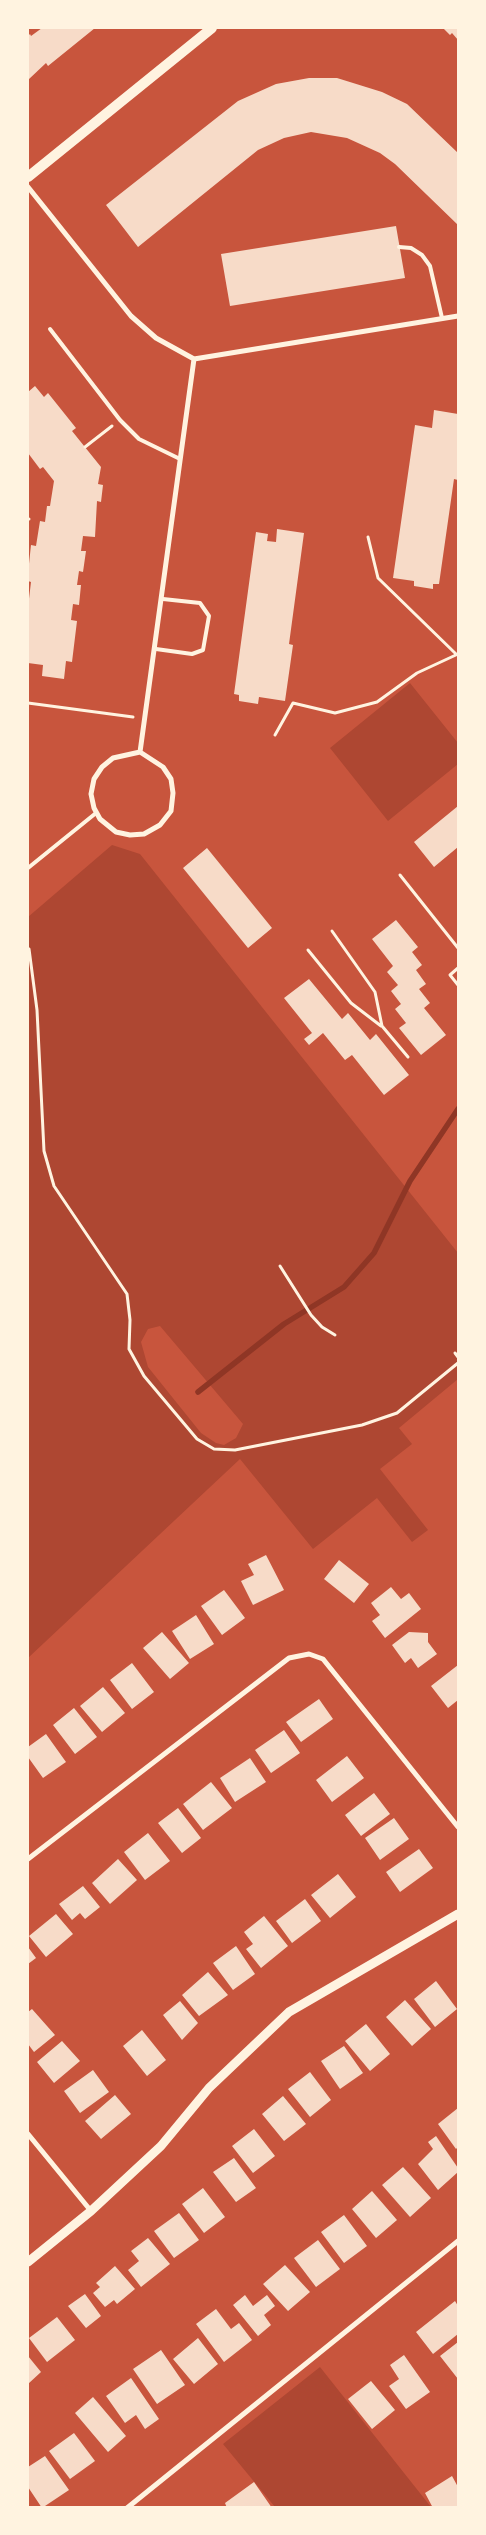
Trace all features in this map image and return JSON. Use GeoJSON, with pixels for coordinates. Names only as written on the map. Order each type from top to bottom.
{"type":"FeatureCollection","features":[{"type":"Feature","properties":{"kind":"main road"},"geometry":{"type":"LineString","coordinates":[[28,176],[212,28]]}},
{"type":"Feature","properties":{"kind":"street"},"geometry":{"type":"LineString","coordinates":[[28,187],[131,316],[156,338],[194,359],[458,316]]}},
{"type":"Feature","properties":{"kind":"street"},"geometry":{"type":"LineString","coordinates":[[140,752],[156,649],[194,359]]}},
{"type":"Feature","properties":{"kind":"street"},"geometry":{"type":"LineString","coordinates":[[140,752],[156,760],[171,779],[173,793],[170,811],[160,825],[151,831],[130,835],[116,832],[100,819],[96,813],[91,794],[94,779],[102,767],[113,758],[140,752]]}},
{"type":"Feature","properties":{"kind":"street"},"geometry":{"type":"LineString","coordinates":[[28,1859],[289,1658],[309,1654],[323,1659],[458,1827]]}},
{"type":"Feature","properties":{"kind":"street"},"geometry":{"type":"LineString","coordinates":[[28,2262],[91,2212],[161,2146],[209,2088],[289,2012],[458,1914]]}},
{"type":"Feature","properties":{"kind":"street"},"geometry":{"type":"LineString","coordinates":[[28,2134],[91,2212]]}},
{"type":"Feature","properties":{"kind":"street"},"geometry":{"type":"LineString","coordinates":[[127,2508],[458,2241]]}},
{"type":"Feature","properties":{"kind":"lane"},"geometry":{"type":"LineString","coordinates":[[399,247],[411,248],[422,255],[430,266],[442,318]]}},
{"type":"Feature","properties":{"kind":"lane"},"geometry":{"type":"LineString","coordinates":[[50,330],[120,420],[139,439],[180,459]]}},
{"type":"Feature","properties":{"kind":"lane"},"geometry":{"type":"LineString","coordinates":[[156,649],[192,654],[203,650],[208,616],[200,603],[162,599]]}},
{"type":"Feature","properties":{"kind":"lane"},"geometry":{"type":"LineString","coordinates":[[28,868],[96,813]]}},
{"type":"Feature","properties":{"kind":"path"},"geometry":{"type":"LineString","coordinates":[[85,447],[120,420]]}},
{"type":"Feature","properties":{"kind":"path"},"geometry":{"type":"LineString","coordinates":[[275,735],[292,704],[335,713],[377,702],[417,673],[457,654],[378,578],[368,537]]}},
{"type":"Feature","properties":{"kind":"path"},"geometry":{"type":"LineString","coordinates":[[28,703],[146,719]]}},
{"type":"Feature","properties":{"kind":"path"},"geometry":{"type":"LineString","coordinates":[[400,875],[458,948]]}},
{"type":"Feature","properties":{"kind":"path"},"geometry":{"type":"LineString","coordinates":[[332,931],[375,992],[382,1026]]}},
{"type":"Feature","properties":{"kind":"path"},"geometry":{"type":"LineString","coordinates":[[28,949],[37,1010],[44,1151],[54,1186],[126,1294],[130,1320],[129,1349],[144,1376],[197,1439],[214,1449],[235,1450],[362,1425],[398,1413],[458,1363]]}},
{"type":"Feature","properties":{"kind":"path"},"geometry":{"type":"LineString","coordinates":[[308,950],[351,1003],[382,1026],[408,1057]]}},
{"type":"Feature","properties":{"kind":"path"},"geometry":{"type":"LineString","coordinates":[[458,968],[450,975],[458,985]]}},
{"type":"Feature","properties":{"kind":"path"},"geometry":{"type":"LineString","coordinates":[[280,1266],[311,1315],[322,1327],[335,1334]]}},
{"type":"Feature","properties":{"kind":"path"},"geometry":{"type":"LineString","coordinates":[[455,1353],[458,1358]]}},
{"type":"Feature","properties":{"kind":"shaded area"},"geometry":{"type":"Polygon","coordinates":[[[410,683],[458,743],[458,764],[388,821],[330,748],[410,683]]]}},
{"type":"Feature","properties":{"kind":"shaded area"},"geometry":{"type":"Polygon","coordinates":[[[112,845],[140,854],[458,1253],[458,1379],[399,1428],[412,1444],[380,1469],[428,1530],[412,1542],[377,1498],[313,1549],[240,1459],[28,1658],[28,917],[112,845]],[[160,1326],[148,1329],[141,1342],[148,1367],[201,1433],[216,1443],[224,1445],[236,1438],[243,1424],[160,1326]]]}},
{"type":"Feature","properties":{"kind":"shaded area"},"geometry":{"type":"Polygon","coordinates":[[[320,2367],[431,2507],[275,2507],[223,2444],[320,2367]]]}},
{"type":"Feature","properties":{"kind":"building"},"geometry":{"type":"Polygon","coordinates":[[[42,28],[95,28],[48,66],[46,63],[28,80],[28,36],[42,28]]]}},
{"type":"Feature","properties":{"kind":"building"},"geometry":{"type":"Polygon","coordinates":[[[443,28],[458,28],[458,40],[452,33],[450,35],[443,28]]]}},
{"type":"Feature","properties":{"kind":"building"},"geometry":{"type":"Polygon","coordinates":[[[309,78],[337,78],[382,92],[407,104],[458,153],[458,225],[395,164],[380,153],[347,138],[311,132],[284,138],[258,150],[138,247],[106,205],[238,101],[276,84],[309,78]]]}},
{"type":"Feature","properties":{"kind":"building"},"geometry":{"type":"Polygon","coordinates":[[[396,226],[405,278],[230,306],[221,254],[396,226]]]}},
{"type":"Feature","properties":{"kind":"building"},"geometry":{"type":"Polygon","coordinates":[[[35,386],[44,397],[48,393],[76,428],[72,431],[101,467],[98,484],[103,485],[101,502],[97,501],[95,537],[83,536],[81,551],[86,551],[83,572],[79,571],[77,585],[81,585],[79,605],[73,604],[71,620],[77,621],[72,662],[66,661],[64,679],[42,676],[43,665],[28,663],[28,607],[31,582],[28,581],[28,573],[31,545],[36,546],[40,521],[45,522],[54,481],[43,467],[40,469],[28,453],[28,392],[35,386]]]}},
{"type":"Feature","properties":{"kind":"building"},"geometry":{"type":"Polygon","coordinates":[[[434,410],[458,414],[458,480],[454,479],[439,584],[433,584],[433,589],[414,586],[414,581],[393,578],[415,425],[432,428],[434,410]]]}},
{"type":"Feature","properties":{"kind":"building"},"geometry":{"type":"Polygon","coordinates":[[[277,529],[304,533],[289,644],[293,645],[285,701],[259,697],[258,704],[239,701],[239,695],[234,694],[256,532],[268,534],[267,541],[276,542],[277,529]]]}},
{"type":"Feature","properties":{"kind":"building"},"geometry":{"type":"Polygon","coordinates":[[[458,806],[458,847],[434,867],[414,842],[458,806]]]}},
{"type":"Feature","properties":{"kind":"building"},"geometry":{"type":"Polygon","coordinates":[[[207,848],[272,928],[248,948],[183,868],[207,848]]]}},
{"type":"Feature","properties":{"kind":"building"},"geometry":{"type":"Polygon","coordinates":[[[396,920],[418,947],[412,952],[422,965],[416,970],[426,984],[419,989],[430,1003],[424,1008],[446,1035],[421,1055],[399,1028],[406,1023],[395,1009],[401,1004],[391,991],[398,985],[387,972],[393,966],[372,939],[396,920]]]}},
{"type":"Feature","properties":{"kind":"building"},"geometry":{"type":"Polygon","coordinates":[[[309,979],[342,1019],[348,1013],[370,1040],[376,1034],[409,1075],[384,1095],[352,1055],[345,1060],[323,1033],[309,1045],[304,1039],[312,1033],[284,998],[309,979]]]}},
{"type":"Feature","properties":{"kind":"building"},"geometry":{"type":"Polygon","coordinates":[[[266,1555],[284,1590],[253,1605],[241,1581],[254,1575],[248,1564],[266,1555]]]}},
{"type":"Feature","properties":{"kind":"building"},"geometry":{"type":"Polygon","coordinates":[[[339,1560],[369,1584],[354,1603],[324,1579],[339,1560]]]}},
{"type":"Feature","properties":{"kind":"building"},"geometry":{"type":"Polygon","coordinates":[[[391,1587],[401,1599],[409,1593],[421,1609],[385,1638],[372,1621],[380,1615],[371,1603],[391,1587]]]}},
{"type":"Feature","properties":{"kind":"building"},"geometry":{"type":"Polygon","coordinates":[[[224,1590],[245,1618],[222,1635],[201,1606],[224,1590]]]}},
{"type":"Feature","properties":{"kind":"building"},"geometry":{"type":"Polygon","coordinates":[[[196,1615],[214,1644],[190,1659],[172,1631],[196,1615]]]}},
{"type":"Feature","properties":{"kind":"building"},"geometry":{"type":"Polygon","coordinates":[[[162,1632],[189,1663],[170,1679],[143,1648],[162,1632]]]}},
{"type":"Feature","properties":{"kind":"building"},"geometry":{"type":"Polygon","coordinates":[[[409,1632],[428,1633],[428,1642],[437,1654],[418,1668],[411,1658],[405,1663],[392,1645],[409,1632]]]}},
{"type":"Feature","properties":{"kind":"building"},"geometry":{"type":"Polygon","coordinates":[[[132,1663],[154,1692],[132,1709],[110,1680],[132,1663]]]}},
{"type":"Feature","properties":{"kind":"building"},"geometry":{"type":"Polygon","coordinates":[[[458,1665],[458,1700],[448,1708],[431,1686],[458,1665]]]}},
{"type":"Feature","properties":{"kind":"building"},"geometry":{"type":"Polygon","coordinates":[[[103,1687],[125,1713],[102,1732],[80,1706],[103,1687]]]}},
{"type":"Feature","properties":{"kind":"building"},"geometry":{"type":"Polygon","coordinates":[[[319,1699],[333,1719],[301,1742],[286,1722],[319,1699]]]}},
{"type":"Feature","properties":{"kind":"building"},"geometry":{"type":"Polygon","coordinates":[[[74,1708],[97,1737],[75,1754],[53,1725],[74,1708]]]}},
{"type":"Feature","properties":{"kind":"building"},"geometry":{"type":"Polygon","coordinates":[[[284,1730],[300,1753],[271,1773],[255,1750],[284,1730]]]}},
{"type":"Feature","properties":{"kind":"building"},"geometry":{"type":"Polygon","coordinates":[[[46,1734],[66,1762],[43,1778],[28,1757],[28,1747],[46,1734]]]}},
{"type":"Feature","properties":{"kind":"building"},"geometry":{"type":"Polygon","coordinates":[[[347,1756],[364,1778],[332,1802],[316,1780],[347,1756]]]}},
{"type":"Feature","properties":{"kind":"building"},"geometry":{"type":"Polygon","coordinates":[[[250,1758],[266,1782],[235,1802],[220,1778],[250,1758]]]}},
{"type":"Feature","properties":{"kind":"building"},"geometry":{"type":"Polygon","coordinates":[[[211,1782],[232,1808],[203,1830],[183,1804],[211,1782]]]}},
{"type":"Feature","properties":{"kind":"building"},"geometry":{"type":"Polygon","coordinates":[[[374,1793],[390,1814],[361,1836],[345,1815],[374,1793]]]}},
{"type":"Feature","properties":{"kind":"building"},"geometry":{"type":"Polygon","coordinates":[[[178,1808],[201,1838],[182,1853],[158,1823],[178,1808]]]}},
{"type":"Feature","properties":{"kind":"building"},"geometry":{"type":"Polygon","coordinates":[[[394,1818],[409,1839],[380,1860],[365,1838],[394,1818]]]}},
{"type":"Feature","properties":{"kind":"building"},"geometry":{"type":"Polygon","coordinates":[[[148,1833],[170,1861],[145,1880],[124,1852],[148,1833]]]}},
{"type":"Feature","properties":{"kind":"building"},"geometry":{"type":"Polygon","coordinates":[[[419,1849],[433,1868],[400,1892],[386,1872],[419,1849]]]}},
{"type":"Feature","properties":{"kind":"building"},"geometry":{"type":"Polygon","coordinates":[[[118,1859],[137,1880],[110,1904],[92,1883],[118,1859]]]}},
{"type":"Feature","properties":{"kind":"building"},"geometry":{"type":"Polygon","coordinates":[[[338,1874],[356,1897],[330,1918],[311,1895],[338,1874]]]}},
{"type":"Feature","properties":{"kind":"building"},"geometry":{"type":"Polygon","coordinates":[[[83,1886],[100,1907],[85,1919],[80,1913],[72,1920],[59,1904],[83,1886]]]}},
{"type":"Feature","properties":{"kind":"building"},"geometry":{"type":"Polygon","coordinates":[[[305,1899],[321,1921],[292,1943],[276,1921],[305,1899]]]}},
{"type":"Feature","properties":{"kind":"building"},"geometry":{"type":"Polygon","coordinates":[[[56,1914],[73,1934],[46,1957],[29,1936],[56,1914]]]}},
{"type":"Feature","properties":{"kind":"building"},"geometry":{"type":"Polygon","coordinates":[[[264,1916],[288,1946],[261,1968],[246,1949],[253,1944],[244,1932],[264,1916]]]}},
{"type":"Feature","properties":{"kind":"building"},"geometry":{"type":"Polygon","coordinates":[[[236,1946],[255,1974],[233,1990],[213,1963],[236,1946]]]}},
{"type":"Feature","properties":{"kind":"building"},"geometry":{"type":"Polygon","coordinates":[[[28,1947],[36,1958],[28,1964],[28,1947]]]}},
{"type":"Feature","properties":{"kind":"building"},"geometry":{"type":"Polygon","coordinates":[[[208,1972],[228,1995],[199,2016],[182,1995],[208,1972]]]}},
{"type":"Feature","properties":{"kind":"building"},"geometry":{"type":"Polygon","coordinates":[[[436,1981],[457,2009],[435,2027],[414,1999],[436,1981]]]}},
{"type":"Feature","properties":{"kind":"building"},"geometry":{"type":"Polygon","coordinates":[[[405,2000],[431,2029],[412,2046],[386,2017],[405,2000]]]}},
{"type":"Feature","properties":{"kind":"building"},"geometry":{"type":"Polygon","coordinates":[[[180,2001],[198,2023],[182,2040],[163,2015],[180,2001]]]}},
{"type":"Feature","properties":{"kind":"building"},"geometry":{"type":"Polygon","coordinates":[[[32,2009],[55,2035],[34,2052],[28,2044],[28,2012],[32,2009]]]}},
{"type":"Feature","properties":{"kind":"building"},"geometry":{"type":"Polygon","coordinates":[[[366,2024],[390,2054],[370,2071],[345,2041],[366,2024]]]}},
{"type":"Feature","properties":{"kind":"building"},"geometry":{"type":"Polygon","coordinates":[[[142,2030],[166,2060],[147,2076],[123,2046],[142,2030]]]}},
{"type":"Feature","properties":{"kind":"building"},"geometry":{"type":"Polygon","coordinates":[[[62,2041],[80,2061],[54,2083],[37,2062],[62,2041]]]}},
{"type":"Feature","properties":{"kind":"building"},"geometry":{"type":"Polygon","coordinates":[[[344,2046],[363,2073],[340,2089],[321,2061],[344,2046]]]}},
{"type":"Feature","properties":{"kind":"building"},"geometry":{"type":"Polygon","coordinates":[[[93,2070],[109,2092],[80,2113],[64,2091],[93,2070]]]}},
{"type":"Feature","properties":{"kind":"building"},"geometry":{"type":"Polygon","coordinates":[[[310,2072],[331,2100],[310,2117],[288,2089],[310,2072]]]}},
{"type":"Feature","properties":{"kind":"building"},"geometry":{"type":"Polygon","coordinates":[[[115,2095],[131,2114],[101,2139],[85,2121],[115,2095]]]}},
{"type":"Feature","properties":{"kind":"building"},"geometry":{"type":"Polygon","coordinates":[[[283,2096],[306,2124],[284,2141],[262,2114],[283,2096]]]}},
{"type":"Feature","properties":{"kind":"building"},"geometry":{"type":"Polygon","coordinates":[[[458,2108],[458,2147],[456,2149],[438,2124],[458,2108]]]}},
{"type":"Feature","properties":{"kind":"building"},"geometry":{"type":"Polygon","coordinates":[[[254,2129],[275,2156],[253,2173],[232,2146],[254,2129]]]}},
{"type":"Feature","properties":{"kind":"building"},"geometry":{"type":"Polygon","coordinates":[[[436,2136],[458,2168],[458,2172],[438,2190],[418,2164],[433,2149],[428,2142],[436,2136]]]}},
{"type":"Feature","properties":{"kind":"building"},"geometry":{"type":"Polygon","coordinates":[[[234,2158],[256,2188],[236,2202],[213,2172],[234,2158]]]}},
{"type":"Feature","properties":{"kind":"building"},"geometry":{"type":"Polygon","coordinates":[[[403,2167],[431,2198],[410,2217],[382,2185],[403,2167]]]}},
{"type":"Feature","properties":{"kind":"building"},"geometry":{"type":"Polygon","coordinates":[[[203,2188],[225,2217],[204,2233],[182,2204],[203,2188]]]}},
{"type":"Feature","properties":{"kind":"building"},"geometry":{"type":"Polygon","coordinates":[[[372,2191],[397,2220],[376,2238],[352,2209],[372,2191]]]}},
{"type":"Feature","properties":{"kind":"building"},"geometry":{"type":"Polygon","coordinates":[[[179,2213],[199,2240],[174,2258],[154,2231],[179,2213]]]}},
{"type":"Feature","properties":{"kind":"building"},"geometry":{"type":"Polygon","coordinates":[[[344,2215],[367,2246],[344,2263],[321,2232],[344,2215]]]}},
{"type":"Feature","properties":{"kind":"building"},"geometry":{"type":"Polygon","coordinates":[[[148,2238],[170,2264],[141,2287],[128,2270],[139,2261],[131,2251],[148,2238]]]}},
{"type":"Feature","properties":{"kind":"building"},"geometry":{"type":"Polygon","coordinates":[[[318,2240],[340,2269],[316,2287],[294,2258],[318,2240]]]}},
{"type":"Feature","properties":{"kind":"building"},"geometry":{"type":"Polygon","coordinates":[[[285,2265],[310,2292],[288,2311],[263,2284],[285,2265]]]}},
{"type":"Feature","properties":{"kind":"building"},"geometry":{"type":"Polygon","coordinates":[[[115,2266],[135,2289],[117,2304],[114,2300],[105,2307],[93,2293],[100,2287],[96,2283],[115,2266]]]}},
{"type":"Feature","properties":{"kind":"building"},"geometry":{"type":"Polygon","coordinates":[[[85,2294],[101,2316],[86,2328],[68,2306],[85,2294]]]}},
{"type":"Feature","properties":{"kind":"building"},"geometry":{"type":"Polygon","coordinates":[[[245,2295],[253,2306],[267,2295],[275,2306],[264,2315],[271,2325],[258,2336],[233,2305],[245,2295]]]}},
{"type":"Feature","properties":{"kind":"building"},"geometry":{"type":"Polygon","coordinates":[[[455,2301],[458,2306],[458,2334],[433,2354],[416,2332],[455,2301]]]}},
{"type":"Feature","properties":{"kind":"building"},"geometry":{"type":"Polygon","coordinates":[[[216,2309],[231,2329],[239,2323],[252,2340],[224,2362],[196,2324],[216,2309]]]}},
{"type":"Feature","properties":{"kind":"building"},"geometry":{"type":"Polygon","coordinates":[[[57,2317],[75,2340],[47,2362],[29,2338],[57,2317]]]}},
{"type":"Feature","properties":{"kind":"building"},"geometry":{"type":"Polygon","coordinates":[[[198,2338],[218,2364],[194,2384],[173,2359],[198,2338]]]}},
{"type":"Feature","properties":{"kind":"building"},"geometry":{"type":"Polygon","coordinates":[[[458,2342],[458,2379],[440,2356],[458,2342]]]}},
{"type":"Feature","properties":{"kind":"building"},"geometry":{"type":"Polygon","coordinates":[[[161,2350],[185,2385],[157,2404],[133,2369],[161,2350]]]}},
{"type":"Feature","properties":{"kind":"building"},"geometry":{"type":"Polygon","coordinates":[[[404,2355],[430,2392],[406,2409],[389,2386],[399,2379],[390,2365],[404,2355]]]}},
{"type":"Feature","properties":{"kind":"building"},"geometry":{"type":"Polygon","coordinates":[[[28,2356],[41,2372],[28,2384],[28,2356]]]}},
{"type":"Feature","properties":{"kind":"building"},"geometry":{"type":"Polygon","coordinates":[[[131,2378],[159,2419],[145,2429],[136,2415],[125,2423],[106,2396],[131,2378]]]}},
{"type":"Feature","properties":{"kind":"building"},"geometry":{"type":"Polygon","coordinates":[[[371,2381],[395,2410],[372,2429],[348,2399],[371,2381]]]}},
{"type":"Feature","properties":{"kind":"building"},"geometry":{"type":"Polygon","coordinates":[[[93,2397],[126,2436],[108,2452],[75,2413],[93,2397]]]}},
{"type":"Feature","properties":{"kind":"building"},"geometry":{"type":"Polygon","coordinates":[[[74,2433],[95,2461],[70,2479],[49,2451],[74,2433]]]}},
{"type":"Feature","properties":{"kind":"building"},"geometry":{"type":"Polygon","coordinates":[[[45,2456],[69,2490],[42,2508],[28,2487],[28,2467],[45,2456]]]}},
{"type":"Feature","properties":{"kind":"building"},"geometry":{"type":"Polygon","coordinates":[[[452,2476],[458,2487],[458,2508],[433,2508],[425,2493],[452,2476]]]}},
{"type":"Feature","properties":{"kind":"building"},"geometry":{"type":"Polygon","coordinates":[[[254,2482],[272,2508],[227,2508],[225,2503],[254,2482]]]}},
{"type":"Feature","properties":{"kind":"waterway"},"geometry":{"type":"LineString","coordinates":[[198,1392],[284,1324],[344,1287],[374,1253],[410,1181],[458,1109]]}}]}
